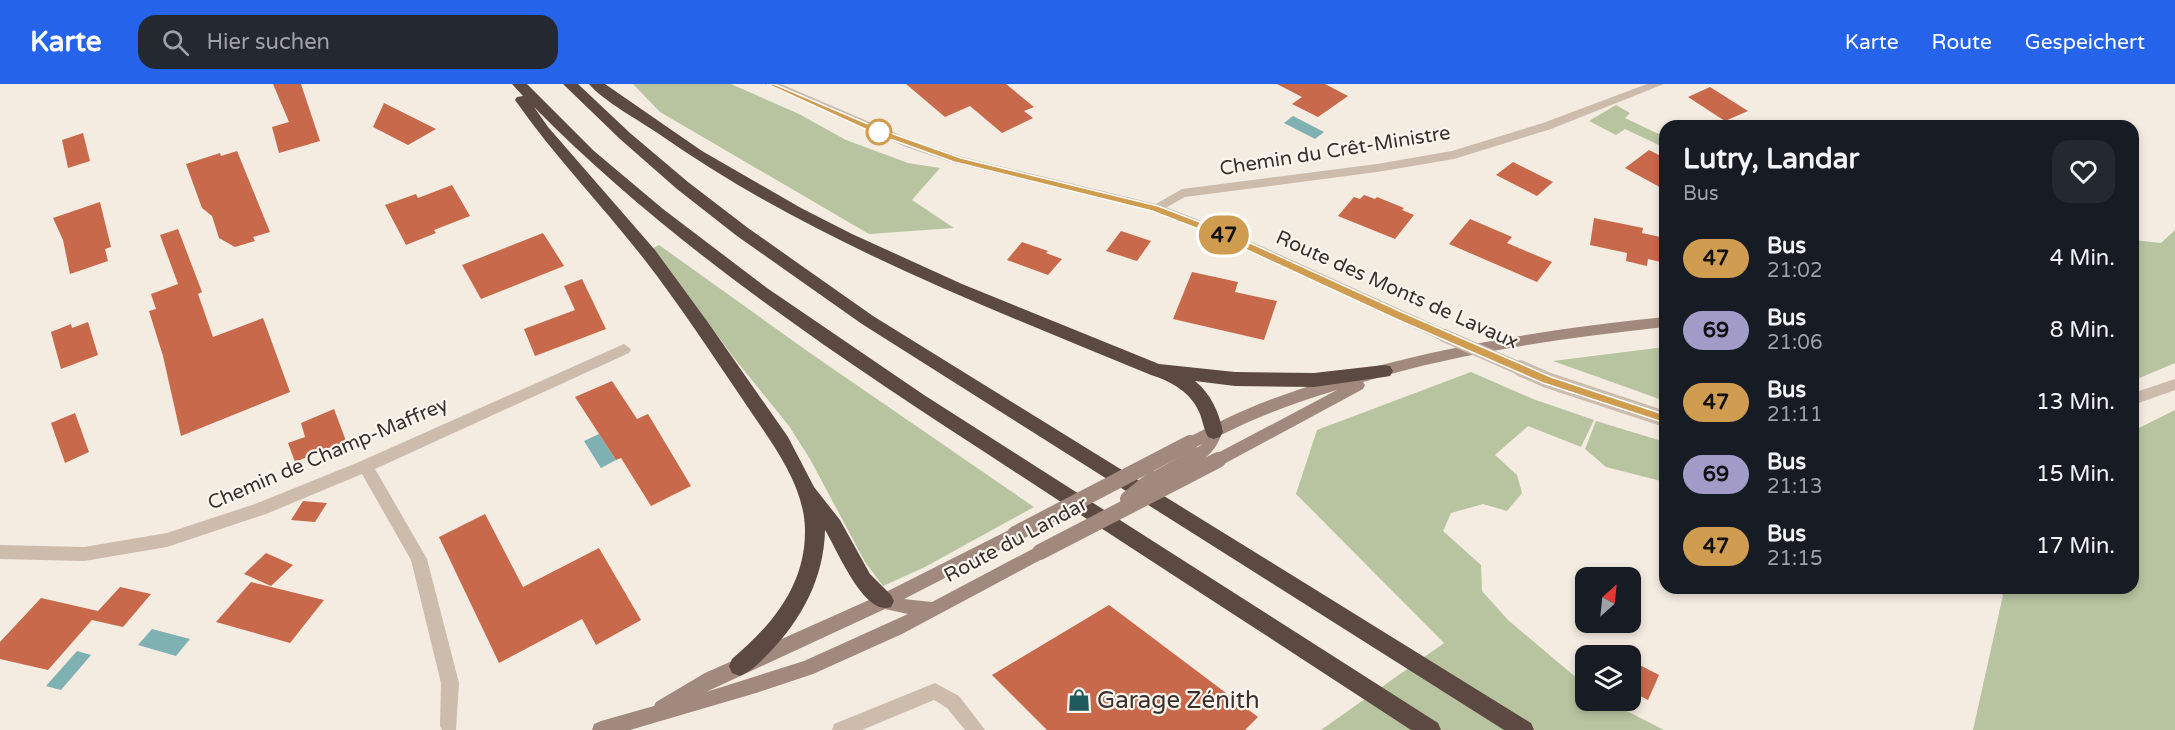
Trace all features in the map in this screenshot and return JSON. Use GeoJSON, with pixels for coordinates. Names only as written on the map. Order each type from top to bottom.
{"type":"FeatureCollection","features":[{"type":"Feature","properties":{"kind":"highway"},"geometry":{"type":"LineString","coordinates":[[511,84],[543,130],[649,254],[701,325],[781,442],[807,492],[833,526],[863,580],[884,601]]}},
{"type":"Feature","properties":{"kind":"highway"},"geometry":{"type":"LineString","coordinates":[[519,84],[589,154],[649,206],[761,292],[927,406],[1427,728]]}},
{"type":"Feature","properties":{"kind":"highway"},"geometry":{"type":"LineString","coordinates":[[570,84],[698,197],[846,304],[962,381],[1523,730]]}},
{"type":"Feature","properties":{"kind":"highway"},"geometry":{"type":"LineString","coordinates":[[596,84],[697,154],[836,232],[956,288],[1172,375],[1197,393],[1206,405],[1214,432]]}},
{"type":"Feature","properties":{"kind":"highway"},"geometry":{"type":"LineString","coordinates":[[1156,370],[1235,379],[1314,380],[1384,371]]}},
{"type":"Feature","properties":{"kind":"highway"},"geometry":{"type":"LineString","coordinates":[[740,666],[764,646],[784,623],[799,600],[809,576],[814,552],[815,527],[807,492]]}},
{"type":"Feature","properties":{"kind":"main road","name":"Route du Landar"},"geometry":{"type":"LineString","coordinates":[[1214,432],[1272,405],[1437,357],[1600,328],[1659,323]]}},
{"type":"Feature","properties":{"kind":"main road","name":"Route du Landar"},"geometry":{"type":"LineString","coordinates":[[654,714],[682,695],[740,666],[884,601],[1015,534],[1384,371]]}},
{"type":"Feature","properties":{"kind":"main road"},"geometry":{"type":"LineString","coordinates":[[1204,452],[1210,446],[1214,432]]}},
{"type":"Feature","properties":{"kind":"main road","name":"Route du Landar"},"geometry":{"type":"LineString","coordinates":[[601,730],[730,694],[808,667],[895,629],[1114,514],[1132,495],[1153,479],[1204,452]]}},
{"type":"Feature","properties":{"kind":"main road"},"geometry":{"type":"LineString","coordinates":[[884,601],[908,608],[935,608]]}},
{"type":"Feature","properties":{"kind":"street","name":"Route des Monts de Lavaux"},"geometry":{"type":"LineString","coordinates":[[771,84],[879,132],[958,160],[1155,208],[1222,234],[1547,380],[1659,417]]}},
{"type":"Feature","properties":{"kind":"street","name":"Chemin du Crêt-Ministre"},"geometry":{"type":"LineString","coordinates":[[1155,208],[1182,194],[1377,168],[1454,154],[1547,126],[1649,85]]}},
{"type":"Feature","properties":{"kind":"street","name":"Chemin de Champ-Maffrey"},"geometry":{"type":"LineString","coordinates":[[0,552],[84,554],[167,540],[260,509],[365,466],[624,349]]}},
{"type":"Feature","properties":{"kind":"street"},"geometry":{"type":"LineString","coordinates":[[2139,397],[2175,384]]}},
{"type":"Feature","properties":{"kind":"street"},"geometry":{"type":"LineString","coordinates":[[365,466],[419,559],[450,683],[449,726]]}},
{"type":"Feature","properties":{"kind":"street"},"geometry":{"type":"LineString","coordinates":[[841,730],[935,692],[953,702],[976,730]]}},
{"type":"Feature","properties":{"kind":"green space"},"geometry":{"type":"Polygon","coordinates":[[[633,84],[731,84],[799,114],[846,140],[908,163],[940,168],[912,200],[954,228],[869,234],[660,112],[633,84]]]}},
{"type":"Feature","properties":{"kind":"green space"},"geometry":{"type":"Polygon","coordinates":[[[1616,105],[1630,113],[1625,118],[1659,134],[1659,145],[1625,129],[1616,135],[1589,121],[1616,105]]]}},
{"type":"Feature","properties":{"kind":"green space"},"geometry":{"type":"Polygon","coordinates":[[[2175,230],[2175,363],[2139,378],[2139,241],[2161,243],[2175,230]]]}},
{"type":"Feature","properties":{"kind":"green space"},"geometry":{"type":"Polygon","coordinates":[[[659,245],[810,353],[1034,507],[925,567],[883,586],[865,562],[810,459],[789,426],[734,358],[653,248],[659,245]]]}},
{"type":"Feature","properties":{"kind":"green space"},"geometry":{"type":"Polygon","coordinates":[[[1659,348],[1659,399],[1553,361],[1659,348]]]}},
{"type":"Feature","properties":{"kind":"green space"},"geometry":{"type":"Polygon","coordinates":[[[1471,372],[1533,399],[1594,420],[1581,447],[1528,426],[1495,455],[1517,475],[1522,493],[1507,511],[1483,504],[1451,513],[1443,531],[1481,565],[1482,591],[1508,620],[1575,677],[1575,711],[1627,711],[1664,730],[1321,730],[1444,643],[1296,494],[1317,430],[1471,372]]]}},
{"type":"Feature","properties":{"kind":"green space"},"geometry":{"type":"Polygon","coordinates":[[[2175,410],[2175,730],[1973,730],[2003,595],[2001,594],[2139,594],[2139,428],[2175,410]]]}},
{"type":"Feature","properties":{"kind":"green space"},"geometry":{"type":"Polygon","coordinates":[[[1596,421],[1659,440],[1659,480],[1606,467],[1585,449],[1596,421]]]}},
{"type":"Feature","properties":{"kind":"water"},"geometry":{"type":"Polygon","coordinates":[[[1293,116],[1324,132],[1315,139],[1284,123],[1293,116]]]}},
{"type":"Feature","properties":{"kind":"water"},"geometry":{"type":"Polygon","coordinates":[[[599,434],[616,460],[601,468],[584,441],[599,434]]]}},
{"type":"Feature","properties":{"kind":"water"},"geometry":{"type":"Polygon","coordinates":[[[152,629],[190,639],[176,656],[138,645],[152,629]]]}},
{"type":"Feature","properties":{"kind":"water"},"geometry":{"type":"Polygon","coordinates":[[[77,651],[91,655],[61,690],[46,686],[77,651]]]}},
{"type":"Feature","properties":{"kind":"building"},"geometry":{"type":"Polygon","coordinates":[[[273,84],[301,84],[320,141],[279,153],[272,127],[289,122],[273,84]]]}},
{"type":"Feature","properties":{"kind":"building"},"geometry":{"type":"Polygon","coordinates":[[[906,84],[1006,84],[1034,107],[1024,111],[1033,118],[1002,133],[970,106],[945,117],[906,84]]]}},
{"type":"Feature","properties":{"kind":"building"},"geometry":{"type":"Polygon","coordinates":[[[1277,84],[1325,84],[1348,96],[1318,117],[1292,104],[1302,97],[1277,84]]]}},
{"type":"Feature","properties":{"kind":"building"},"geometry":{"type":"Polygon","coordinates":[[[1710,87],[1748,111],[1723,120],[1688,97],[1710,87]]]}},
{"type":"Feature","properties":{"kind":"building"},"geometry":{"type":"Polygon","coordinates":[[[384,103],[436,129],[408,145],[373,127],[384,103]]]}},
{"type":"Feature","properties":{"kind":"building"},"geometry":{"type":"Polygon","coordinates":[[[83,133],[90,161],[68,168],[62,140],[83,133]]]}},
{"type":"Feature","properties":{"kind":"building"},"geometry":{"type":"Polygon","coordinates":[[[1649,150],[1659,155],[1659,187],[1625,168],[1649,150]]]}},
{"type":"Feature","properties":{"kind":"building"},"geometry":{"type":"Polygon","coordinates":[[[237,151],[270,232],[253,237],[255,241],[235,247],[219,238],[212,216],[202,208],[186,164],[220,153],[221,156],[237,151]]]}},
{"type":"Feature","properties":{"kind":"building"},"geometry":{"type":"Polygon","coordinates":[[[1513,162],[1553,182],[1537,196],[1496,175],[1513,162]]]}},
{"type":"Feature","properties":{"kind":"building"},"geometry":{"type":"Polygon","coordinates":[[[452,185],[470,216],[434,230],[436,233],[406,245],[385,205],[416,194],[418,198],[452,185]]]}},
{"type":"Feature","properties":{"kind":"building"},"geometry":{"type":"Polygon","coordinates":[[[1364,195],[1375,199],[1377,197],[1404,208],[1402,210],[1414,215],[1395,239],[1338,216],[1354,197],[1360,199],[1364,195]]]}},
{"type":"Feature","properties":{"kind":"building"},"geometry":{"type":"Polygon","coordinates":[[[100,202],[111,247],[105,249],[108,261],[70,274],[63,240],[53,218],[100,202]]]}},
{"type":"Feature","properties":{"kind":"building"},"geometry":{"type":"Polygon","coordinates":[[[1594,218],[1643,228],[1642,233],[1659,237],[1659,262],[1648,259],[1647,266],[1626,261],[1627,253],[1590,245],[1594,218]]]}},
{"type":"Feature","properties":{"kind":"building"},"geometry":{"type":"Polygon","coordinates":[[[1470,219],[1512,237],[1507,243],[1552,262],[1537,282],[1449,244],[1470,219]]]}},
{"type":"Feature","properties":{"kind":"building"},"geometry":{"type":"Polygon","coordinates":[[[178,229],[202,292],[198,294],[213,337],[263,318],[290,392],[181,436],[163,356],[149,311],[156,309],[151,294],[178,284],[160,235],[178,229]]]}},
{"type":"Feature","properties":{"kind":"building"},"geometry":{"type":"Polygon","coordinates":[[[1121,231],[1151,241],[1137,261],[1106,251],[1121,231]]]}},
{"type":"Feature","properties":{"kind":"building"},"geometry":{"type":"Polygon","coordinates":[[[543,233],[564,266],[481,299],[462,265],[543,233]]]}},
{"type":"Feature","properties":{"kind":"building"},"geometry":{"type":"Polygon","coordinates":[[[1022,242],[1048,251],[1046,253],[1062,259],[1048,275],[1007,260],[1022,242]]]}},
{"type":"Feature","properties":{"kind":"building"},"geometry":{"type":"Polygon","coordinates":[[[1192,272],[1238,282],[1235,292],[1277,301],[1264,340],[1173,319],[1192,272]]]}},
{"type":"Feature","properties":{"kind":"building"},"geometry":{"type":"Polygon","coordinates":[[[582,279],[606,329],[535,356],[524,329],[575,310],[564,286],[582,279]]]}},
{"type":"Feature","properties":{"kind":"building"},"geometry":{"type":"Polygon","coordinates":[[[88,322],[98,355],[61,369],[51,332],[71,324],[72,328],[88,322]]]}},
{"type":"Feature","properties":{"kind":"building"},"geometry":{"type":"Polygon","coordinates":[[[612,381],[637,419],[648,414],[691,486],[651,506],[621,458],[616,460],[575,397],[612,381]]]}},
{"type":"Feature","properties":{"kind":"building"},"geometry":{"type":"Polygon","coordinates":[[[334,409],[346,441],[295,462],[288,443],[305,437],[301,423],[334,409]]]}},
{"type":"Feature","properties":{"kind":"building"},"geometry":{"type":"Polygon","coordinates":[[[75,413],[89,452],[65,463],[51,423],[75,413]]]}},
{"type":"Feature","properties":{"kind":"building"},"geometry":{"type":"Polygon","coordinates":[[[303,501],[327,503],[315,522],[291,520],[303,501]]]}},
{"type":"Feature","properties":{"kind":"building"},"geometry":{"type":"Polygon","coordinates":[[[485,514],[523,587],[599,548],[641,620],[596,645],[582,619],[499,663],[439,537],[485,514]]]}},
{"type":"Feature","properties":{"kind":"building"},"geometry":{"type":"Polygon","coordinates":[[[266,553],[293,565],[271,586],[244,574],[266,553]]]}},
{"type":"Feature","properties":{"kind":"building"},"geometry":{"type":"Polygon","coordinates":[[[251,582],[324,600],[290,643],[216,622],[251,582]]]}},
{"type":"Feature","properties":{"kind":"building"},"geometry":{"type":"Polygon","coordinates":[[[120,587],[151,594],[123,627],[92,620],[48,670],[0,659],[0,642],[41,598],[98,611],[120,587]]]}},
{"type":"Feature","properties":{"kind":"building"},"geometry":{"type":"Polygon","coordinates":[[[1109,605],[1258,717],[1245,730],[1047,730],[992,675],[1109,605]]]}},
{"type":"Feature","properties":{"kind":"building"},"geometry":{"type":"Polygon","coordinates":[[[1641,666],[1659,675],[1648,700],[1641,696],[1641,666]]]}},
{"type":"Feature","properties":{"kind":"bus line","name":"47"},"geometry":{"type":"LineString","coordinates":[[771,84],[879,132],[958,160],[1155,208],[1222,234],[1400,316],[1547,380],[1659,417]]}},
{"type":"Feature","properties":{"kind":"place","name":"Garage Zénith"},"geometry":{"type":"Point","coordinates":[1079,700]}}]}
